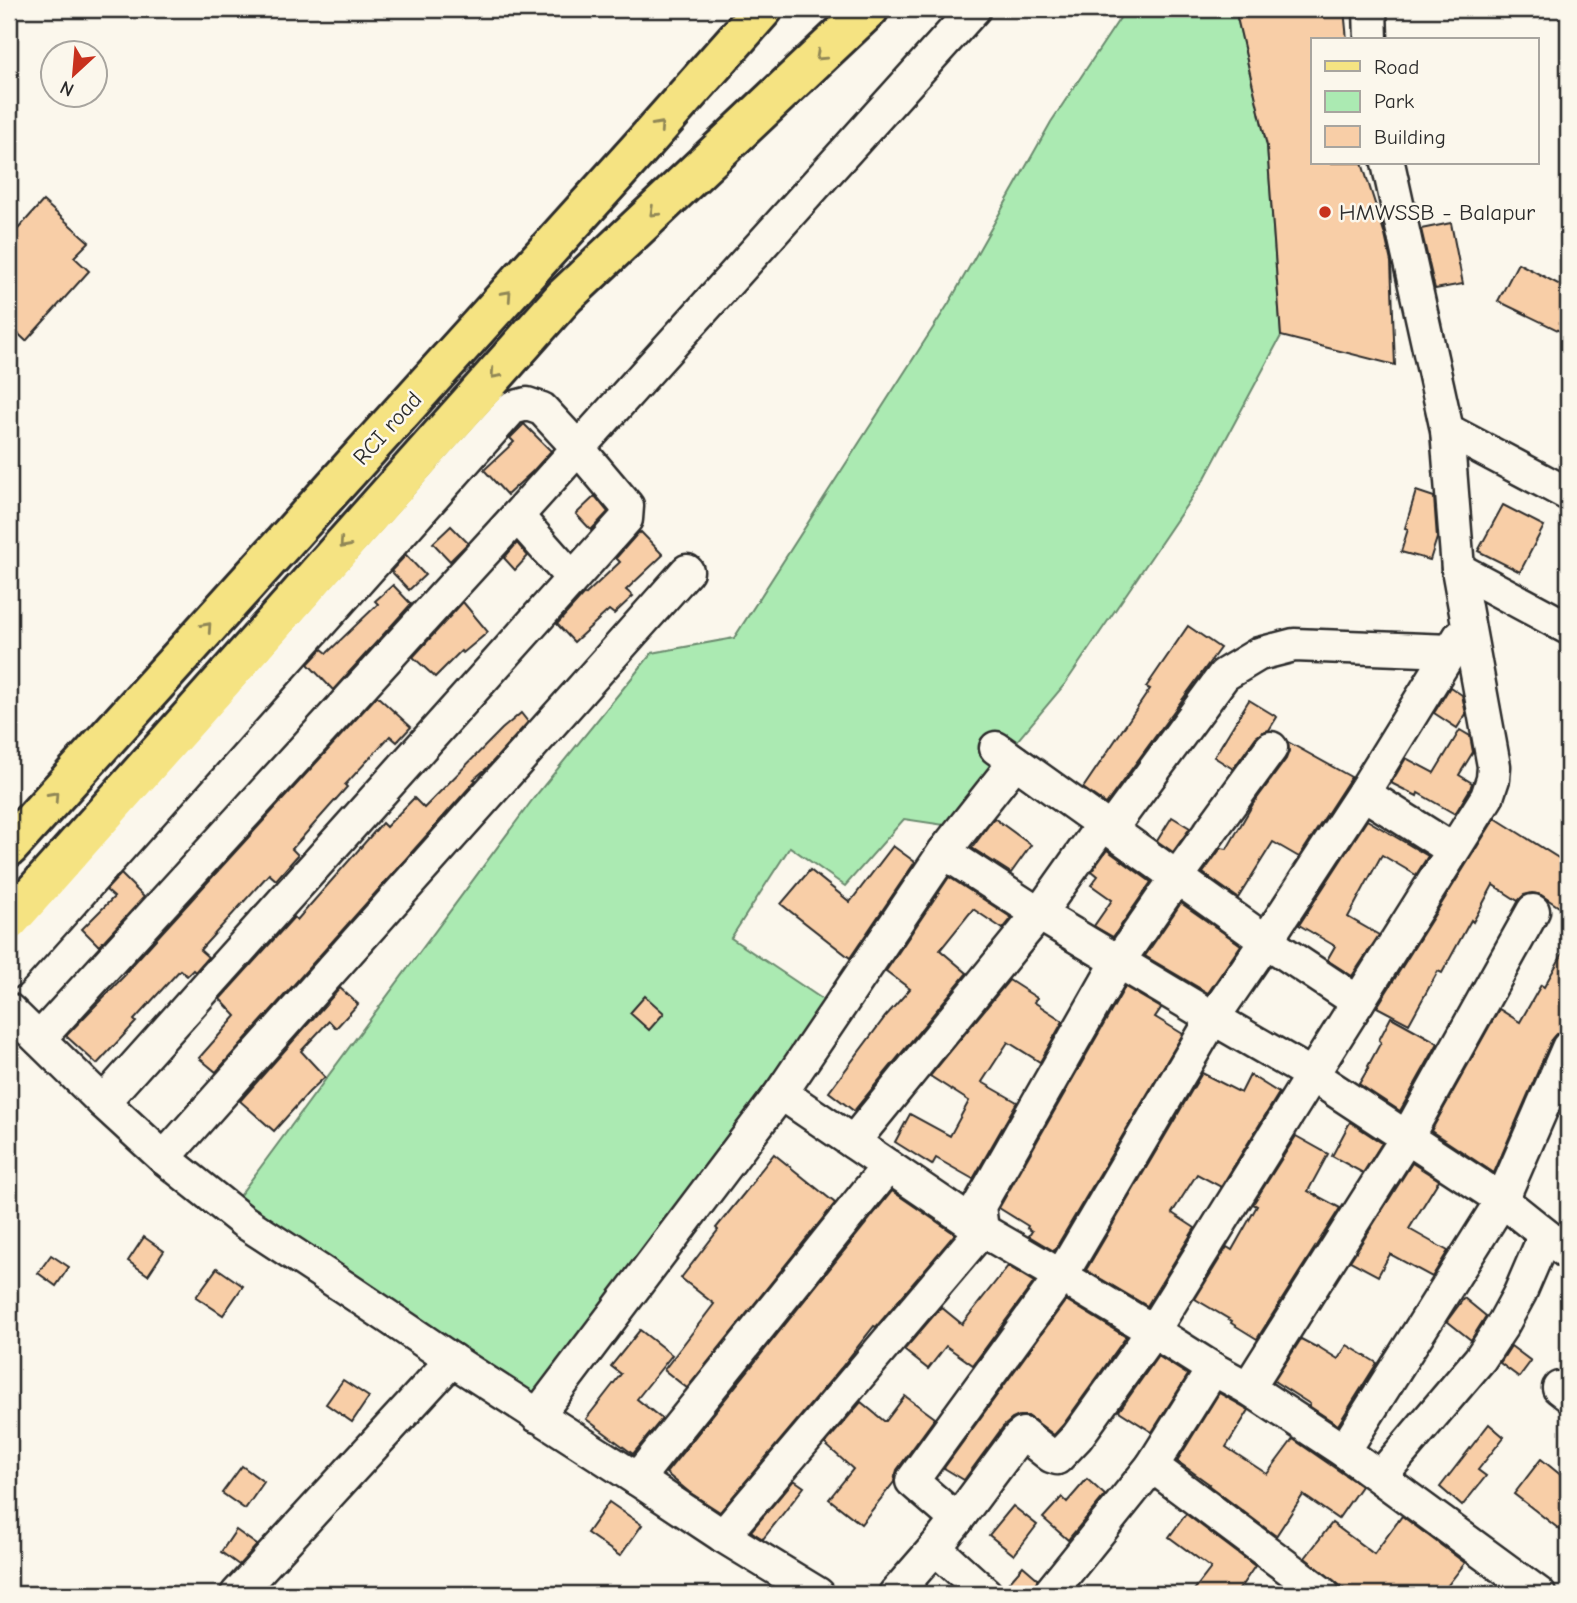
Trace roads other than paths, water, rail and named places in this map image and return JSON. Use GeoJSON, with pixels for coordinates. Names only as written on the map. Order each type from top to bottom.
{"type":"FeatureCollection","features":[{"type":"Feature","properties":{"kind":"main road","name":"RCI road"},"geometry":{"type":"LineString","coordinates":[[9,847],[763,9]]}},
{"type":"Feature","properties":{"kind":"main road"},"geometry":{"type":"LineString","coordinates":[[9,922],[565,296],[869,9]]}},
{"type":"Feature","properties":{"kind":"street"},"geometry":{"type":"LineString","coordinates":[[39,1039],[517,516],[974,9]]}},
{"type":"Feature","properties":{"kind":"street"},"geometry":{"type":"LineString","coordinates":[[1370,9],[1371,38]]}},
{"type":"Feature","properties":{"kind":"street"},"geometry":{"type":"LineString","coordinates":[[895,1594],[935,1548],[1018,1438],[1023,1434],[1057,1458],[1077,1437],[1153,1331],[1487,797],[1494,766],[1458,569],[1447,430],[1388,164]]}},
{"type":"Feature","properties":{"kind":"street"},"geometry":{"type":"LineString","coordinates":[[9,972],[512,408],[527,404],[542,409],[626,506],[626,519],[103,1101]]}},
{"type":"Feature","properties":{"kind":"street"},"geometry":{"type":"LineString","coordinates":[[1447,430],[1568,494]]}},
{"type":"Feature","properties":{"kind":"street"},"geometry":{"type":"LineString","coordinates":[[517,516],[572,578]]}},
{"type":"Feature","properties":{"kind":"street"},"geometry":{"type":"LineString","coordinates":[[1458,569],[1568,628]]}},
{"type":"Feature","properties":{"kind":"street"},"geometry":{"type":"LineString","coordinates":[[164,1158],[687,571]]}},
{"type":"Feature","properties":{"kind":"street"},"geometry":{"type":"LineString","coordinates":[[957,1520],[912,1481],[1060,1276],[1213,1018],[1363,793],[1468,623]]}},
{"type":"Feature","properties":{"kind":"street"},"geometry":{"type":"LineString","coordinates":[[853,1142],[1039,914],[1224,675],[1259,654],[1294,646],[1451,650]]}},
{"type":"Feature","properties":{"kind":"street"},"geometry":{"type":"LineString","coordinates":[[723,1536],[982,1230],[979,1206],[1118,962],[1271,748]]}},
{"type":"Feature","properties":{"kind":"street"},"geometry":{"type":"LineString","coordinates":[[537,1416],[782,1093],[944,852],[1005,755],[1266,941],[1358,1002]]}},
{"type":"Feature","properties":{"kind":"street"},"geometry":{"type":"LineString","coordinates":[[1363,793],[1453,850]]}},
{"type":"Feature","properties":{"kind":"street"},"geometry":{"type":"LineString","coordinates":[[944,852],[1118,962],[1312,1075],[1502,1200],[1562,1248],[1520,1293],[1480,1359],[1380,1477]]}},
{"type":"Feature","properties":{"kind":"street"},"geometry":{"type":"LineString","coordinates":[[1248,1388],[1407,1137],[1533,911]]}},
{"type":"Feature","properties":{"kind":"street"},"geometry":{"type":"LineString","coordinates":[[9,1010],[164,1158],[243,1221],[537,1416],[818,1594]]}},
{"type":"Feature","properties":{"kind":"street"},"geometry":{"type":"LineString","coordinates":[[1344,1451],[1502,1200],[1568,1048]]}},
{"type":"Feature","properties":{"kind":"street"},"geometry":{"type":"LineString","coordinates":[[782,1093],[982,1230],[1248,1388],[1344,1451],[1539,1594]]}},
{"type":"Feature","properties":{"kind":"street"},"geometry":{"type":"LineString","coordinates":[[637,1479],[888,1166]]}},
{"type":"Feature","properties":{"kind":"street"},"geometry":{"type":"LineString","coordinates":[[237,1594],[452,1360]]}},
{"type":"Feature","properties":{"kind":"street"},"geometry":{"type":"LineString","coordinates":[[1049,1594],[1152,1466],[1213,1369]]}},
{"type":"Feature","properties":{"kind":"street"},"geometry":{"type":"LineString","coordinates":[[1152,1466],[1323,1594]]}},
{"type":"Feature","properties":{"kind":"street"},"geometry":{"type":"LineString","coordinates":[[935,1548],[986,1594]]}},
{"type":"Feature","properties":{"kind":"place","name":"HMWSSB - Balapur"},"geometry":{"type":"Point","coordinates":[1325,212]}}]}
